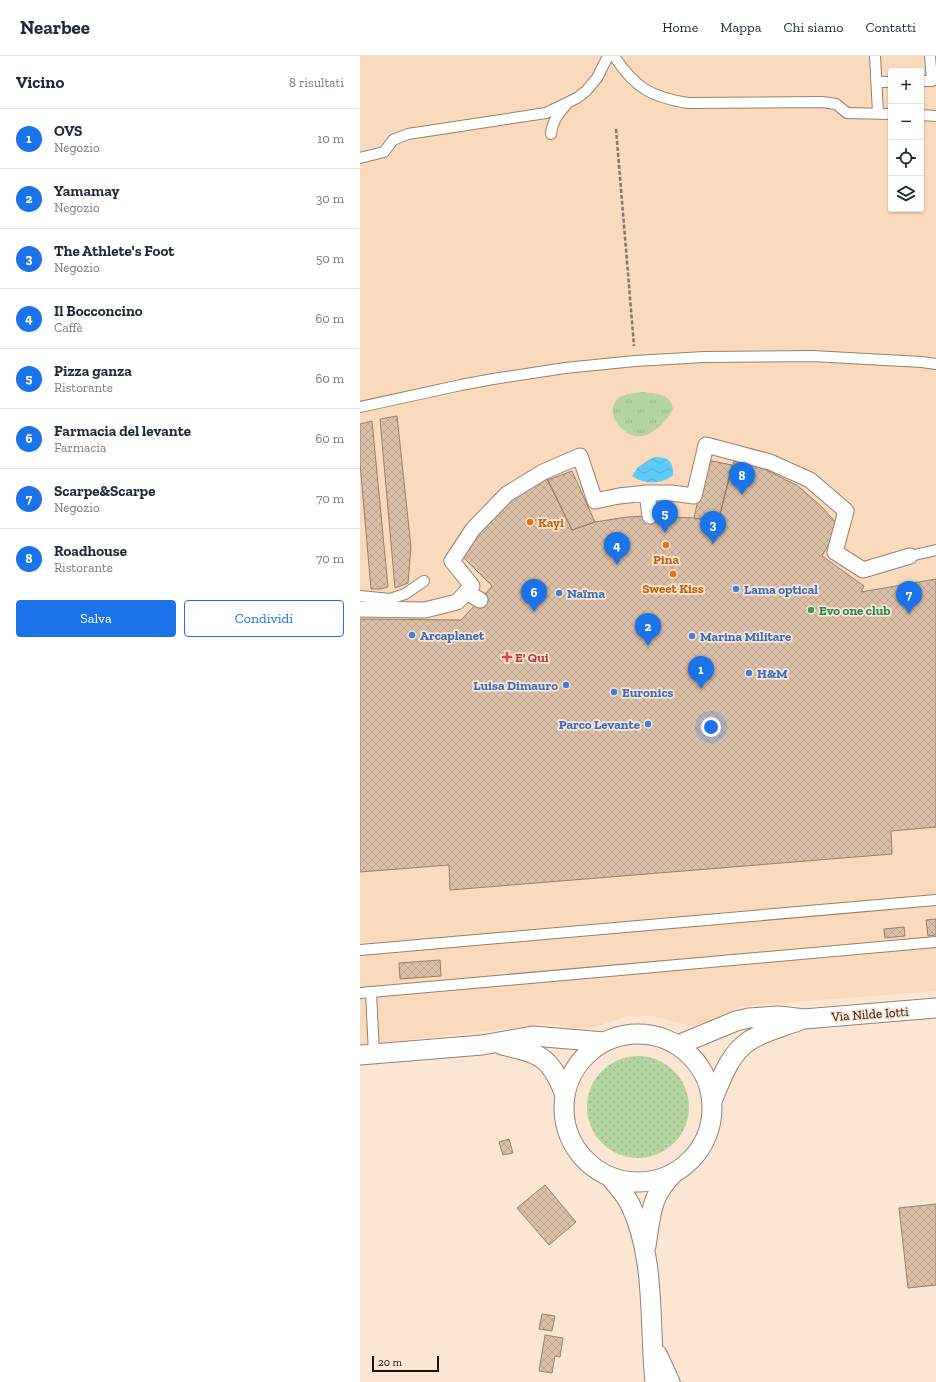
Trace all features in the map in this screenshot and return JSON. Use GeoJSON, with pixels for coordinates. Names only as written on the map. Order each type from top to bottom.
{"type":"FeatureCollection","features":[{"type":"Feature","properties":{"kind":"street"},"geometry":{"type":"LineString","coordinates":[[360,609],[425,610],[457,602],[472,586],[452,561],[473,529],[507,494],[543,472],[580,456],[595,501],[619,496],[647,493],[671,493],[694,496],[706,445],[770,462],[810,480],[846,511],[831,556],[863,570],[910,556]]}},
{"type":"Feature","properties":{"kind":"street"},"geometry":{"type":"LineString","coordinates":[[647,493],[650,516]]}},
{"type":"Feature","properties":{"kind":"street"},"geometry":{"type":"LineString","coordinates":[[466,592],[480,600]]}},
{"type":"Feature","properties":{"kind":"street","name":"Via Nilde Iotti"},"geometry":{"type":"LineString","coordinates":[[678,1045],[736,1021],[749,1018],[779,1016],[804,1019],[936,1008]]}},
{"type":"Feature","properties":{"kind":"street","name":"Via Nilde Iotti"},"geometry":{"type":"LineString","coordinates":[[712,1101],[732,1059],[748,1041],[766,1032],[804,1019]]}},
{"type":"Feature","properties":{"kind":"street"},"geometry":{"type":"LineString","coordinates":[[645,1250],[651,1212],[657,1196],[665,1182],[693,1157],[704,1140],[709,1131],[712,1101],[707,1081],[700,1067],[690,1055],[678,1045],[654,1036],[642,1034],[616,1037],[604,1042],[587,1054],[575,1069],[568,1082],[565,1095],[564,1115],[565,1126],[573,1144],[578,1152],[593,1167],[610,1176],[633,1182],[656,1180],[677,1170]]}},
{"type":"Feature","properties":{"kind":"street"},"geometry":{"type":"LineString","coordinates":[[367,1054],[495,1043],[533,1036],[604,1042]]}},
{"type":"Feature","properties":{"kind":"street"},"geometry":{"type":"LineString","coordinates":[[495,1043],[527,1050],[538,1055],[551,1066],[565,1095]]}},
{"type":"Feature","properties":{"kind":"street"},"geometry":{"type":"LineString","coordinates":[[610,1176],[630,1204],[645,1250],[655,1382]]}},
{"type":"Feature","properties":{"kind":"street"},"geometry":{"type":"LineString","coordinates":[[653,1345],[670,1382]]}},
{"type":"Feature","properties":{"kind":"lane"},"geometry":{"type":"LineString","coordinates":[[360,158],[384,152],[393,140],[408,134],[546,113],[577,98],[591,86],[597,78],[608,56]]}},
{"type":"Feature","properties":{"kind":"lane"},"geometry":{"type":"LineString","coordinates":[[614,56],[632,80],[655,96],[673,100],[688,103],[822,102],[836,104],[847,113],[888,114]]}},
{"type":"Feature","properties":{"kind":"lane"},"geometry":{"type":"LineString","coordinates":[[875,56],[878,113]]}},
{"type":"Feature","properties":{"kind":"lane"},"geometry":{"type":"LineString","coordinates":[[924,81],[932,81],[930,56]]}},
{"type":"Feature","properties":{"kind":"lane"},"geometry":{"type":"LineString","coordinates":[[877,82],[888,82]]}},
{"type":"Feature","properties":{"kind":"lane"},"geometry":{"type":"LineString","coordinates":[[551,134],[553,122],[568,102]]}},
{"type":"Feature","properties":{"kind":"lane"},"geometry":{"type":"LineString","coordinates":[[924,115],[936,116]]}},
{"type":"Feature","properties":{"kind":"lane"},"geometry":{"type":"LineString","coordinates":[[360,408],[446,388],[493,379],[565,368],[635,361],[704,357],[812,356],[936,364]]}},
{"type":"Feature","properties":{"kind":"lane"},"geometry":{"type":"LineString","coordinates":[[910,556],[936,550]]}},
{"type":"Feature","properties":{"kind":"lane"},"geometry":{"type":"LineString","coordinates":[[360,596],[390,598],[405,594],[424,581]]}},
{"type":"Feature","properties":{"kind":"lane"},"geometry":{"type":"LineString","coordinates":[[360,950],[936,900]]}},
{"type":"Feature","properties":{"kind":"lane"},"geometry":{"type":"LineString","coordinates":[[360,993],[936,942]]}},
{"type":"Feature","properties":{"kind":"lane"},"geometry":{"type":"LineString","coordinates":[[367,1054],[371,992]]}},
{"type":"Feature","properties":{"kind":"path"},"geometry":{"type":"LineString","coordinates":[[616,129],[635,361]]}},
{"type":"Feature","properties":{"kind":"shaded area"},"geometry":{"type":"Polygon","coordinates":[[[360,56],[936,56],[936,991],[743,1006],[704,1025],[689,1026],[654,1016],[629,1016],[591,1028],[573,1029],[551,1024],[360,1044],[360,56]]]}},
{"type":"Feature","properties":{"kind":"green space"},"geometry":{"type":"Polygon","coordinates":[[[644,392],[663,396],[669,400],[673,409],[667,419],[658,428],[647,435],[635,436],[629,434],[619,426],[613,414],[613,408],[615,402],[620,397],[644,392]]]}},
{"type":"Feature","properties":{"kind":"green space"},"geometry":{"type":"Polygon","coordinates":[[[638,1056],[657,1060],[674,1071],[685,1088],[689,1107],[685,1126],[674,1143],[657,1154],[638,1158],[619,1154],[602,1143],[591,1126],[587,1107],[591,1088],[602,1071],[619,1060],[638,1056]]]}},
{"type":"Feature","properties":{"kind":"water"},"geometry":{"type":"Polygon","coordinates":[[[654,457],[669,460],[672,466],[673,475],[659,482],[642,481],[632,476],[638,467],[654,457]]]}},
{"type":"Feature","properties":{"kind":"building"},"geometry":{"type":"Polygon","coordinates":[[[397,416],[411,547],[408,583],[395,588],[380,419],[397,416]]]}},
{"type":"Feature","properties":{"kind":"building"},"geometry":{"type":"Polygon","coordinates":[[[372,421],[388,587],[381,589],[371,589],[360,463],[360,424],[372,421]]]}},
{"type":"Feature","properties":{"kind":"building"},"geometry":{"type":"Polygon","coordinates":[[[707,460],[732,465],[718,522],[694,518],[707,460]]]}},
{"type":"Feature","properties":{"kind":"building","name":"Parco Levante"},"geometry":{"type":"Polygon","coordinates":[[[734,461],[764,469],[798,486],[822,507],[839,526],[822,556],[864,586],[861,592],[936,579],[936,827],[891,831],[892,854],[450,890],[449,865],[360,872],[360,619],[461,620],[492,586],[462,556],[478,533],[505,503],[545,475],[572,530],[595,522],[627,517],[650,516],[694,518],[718,522],[734,461]]]}},
{"type":"Feature","properties":{"kind":"building"},"geometry":{"type":"Polygon","coordinates":[[[572,471],[595,522],[572,530],[548,480],[572,471]]]}},
{"type":"Feature","properties":{"kind":"building"},"geometry":{"type":"Polygon","coordinates":[[[936,919],[936,935],[928,936],[926,920],[936,919]]]}},
{"type":"Feature","properties":{"kind":"building"},"geometry":{"type":"Polygon","coordinates":[[[904,927],[905,936],[885,938],[884,929],[904,927]]]}},
{"type":"Feature","properties":{"kind":"building"},"geometry":{"type":"Polygon","coordinates":[[[440,960],[441,976],[400,979],[399,963],[440,960]]]}},
{"type":"Feature","properties":{"kind":"building"},"geometry":{"type":"Polygon","coordinates":[[[509,1139],[513,1153],[503,1155],[499,1142],[509,1139]]]}},
{"type":"Feature","properties":{"kind":"building"},"geometry":{"type":"Polygon","coordinates":[[[545,1185],[576,1222],[549,1245],[517,1208],[545,1185]]]}},
{"type":"Feature","properties":{"kind":"building"},"geometry":{"type":"Polygon","coordinates":[[[936,1204],[936,1285],[908,1288],[899,1208],[936,1204]]]}},
{"type":"Feature","properties":{"kind":"building"},"geometry":{"type":"Polygon","coordinates":[[[542,1314],[555,1316],[552,1331],[539,1329],[542,1314]]]}},
{"type":"Feature","properties":{"kind":"building"},"geometry":{"type":"Polygon","coordinates":[[[545,1335],[563,1338],[560,1357],[555,1356],[552,1373],[539,1371],[545,1335]]]}},
{"type":"Feature","properties":{"kind":"place","name":"Roadhouse"},"geometry":{"type":"Point","coordinates":[742,495]}},
{"type":"Feature","properties":{"kind":"place","name":"Kayi"},"geometry":{"type":"Point","coordinates":[530,522]}},
{"type":"Feature","properties":{"kind":"place","name":"Pizza ganza"},"geometry":{"type":"Point","coordinates":[665,533]}},
{"type":"Feature","properties":{"kind":"place","name":"The Athlete's Foot"},"geometry":{"type":"Point","coordinates":[713,544]}},
{"type":"Feature","properties":{"kind":"place","name":"Pina"},"geometry":{"type":"Point","coordinates":[666,545]}},
{"type":"Feature","properties":{"kind":"place","name":"Il Bocconcino"},"geometry":{"type":"Point","coordinates":[617,565]}},
{"type":"Feature","properties":{"kind":"place","name":"Sweet Kiss"},"geometry":{"type":"Point","coordinates":[673,574]}},
{"type":"Feature","properties":{"kind":"place","name":"Lama optical"},"geometry":{"type":"Point","coordinates":[736,589]}},
{"type":"Feature","properties":{"kind":"place","name":"Naïma"},"geometry":{"type":"Point","coordinates":[559,593]}},
{"type":"Feature","properties":{"kind":"place","name":"Evo one club"},"geometry":{"type":"Point","coordinates":[811,610]}},
{"type":"Feature","properties":{"kind":"place","name":"Farmacia del levante"},"geometry":{"type":"Point","coordinates":[534,612]}},
{"type":"Feature","properties":{"kind":"place","name":"Scarpe&Scarpe"},"geometry":{"type":"Point","coordinates":[909,614]}},
{"type":"Feature","properties":{"kind":"place","name":"Arcaplanet"},"geometry":{"type":"Point","coordinates":[412,635]}},
{"type":"Feature","properties":{"kind":"place","name":"Marina Militare"},"geometry":{"type":"Point","coordinates":[692,636]}},
{"type":"Feature","properties":{"kind":"place","name":"Yamamay"},"geometry":{"type":"Point","coordinates":[648,646]}},
{"type":"Feature","properties":{"kind":"place","name":"E' Qui"},"geometry":{"type":"Point","coordinates":[507,657]}},
{"type":"Feature","properties":{"kind":"place","name":"H&M"},"geometry":{"type":"Point","coordinates":[749,673]}},
{"type":"Feature","properties":{"kind":"place","name":"Luisa Dimauro"},"geometry":{"type":"Point","coordinates":[566,685]}},
{"type":"Feature","properties":{"kind":"place","name":"OVS"},"geometry":{"type":"Point","coordinates":[701,689]}},
{"type":"Feature","properties":{"kind":"place","name":"Euronics"},"geometry":{"type":"Point","coordinates":[614,692]}},
{"type":"Feature","properties":{"kind":"place","name":"Parco Levante"},"geometry":{"type":"Point","coordinates":[648,724]}}]}
